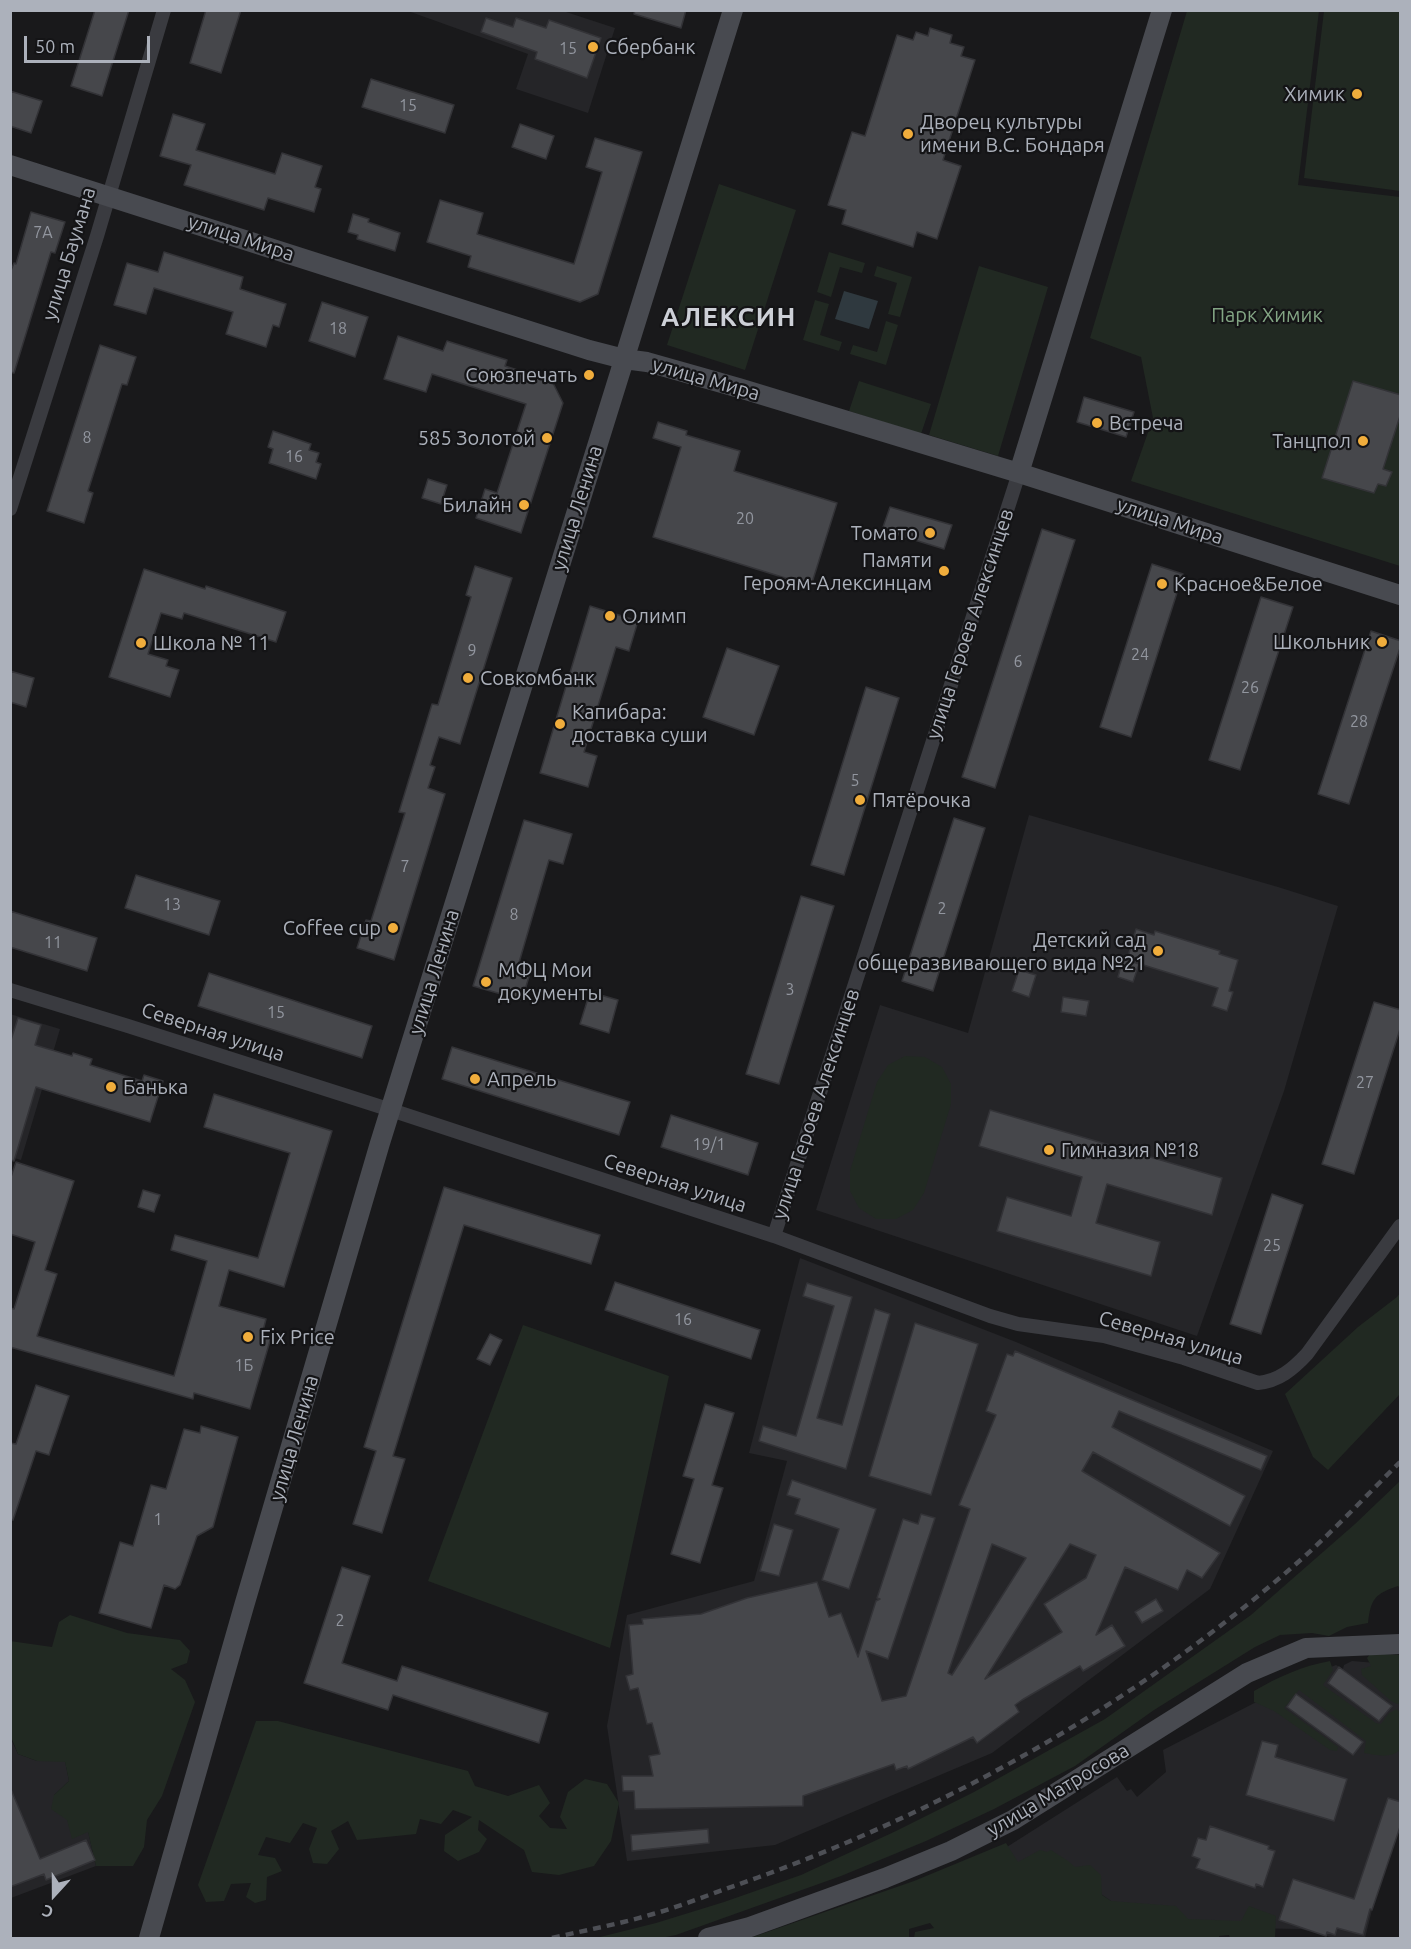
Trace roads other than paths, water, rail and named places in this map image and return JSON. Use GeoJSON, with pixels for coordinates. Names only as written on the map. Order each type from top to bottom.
{"type":"FeatureCollection","features":[{"type":"Feature","properties":{"kind":"street","name":"улица Баумана"},"geometry":{"type":"LineString","coordinates":[[10,509],[164,10]]}},
{"type":"Feature","properties":{"kind":"street","name":"улица Ленина"},"geometry":{"type":"LineString","coordinates":[[149,1938],[244,1606],[392,1110],[733,10]]}},
{"type":"Feature","properties":{"kind":"street","name":"улица Героев Алексинцев"},"geometry":{"type":"LineString","coordinates":[[774,1236],[1019,473],[1162,10]]}},
{"type":"Feature","properties":{"kind":"street","name":"улица Мира"},"geometry":{"type":"LineString","coordinates":[[10,165],[589,350],[647,362],[739,388],[1019,473],[1401,595]]}},
{"type":"Feature","properties":{"kind":"street","name":"Северная улица"},"geometry":{"type":"LineString","coordinates":[[10,990],[392,1110],[774,1236],[990,1316],[1018,1324],[1104,1336],[1184,1358],[1258,1383],[1270,1382],[1281,1377],[1307,1354],[1401,1226]]}},
{"type":"Feature","properties":{"kind":"street","name":"улица Матросова"},"geometry":{"type":"LineString","coordinates":[[708,1938],[750,1927],[885,1878],[951,1851],[1013,1821],[1247,1673],[1267,1664],[1306,1648],[1401,1644]]}},
{"type":"Feature","properties":{"kind":"railway"},"geometry":{"type":"LineString","coordinates":[[552,1938],[664,1911],[814,1856],[965,1787],[1037,1748],[1108,1705],[1176,1659],[1242,1609],[1317,1545],[1400,1462]]}},
{"type":"Feature","properties":{"kind":"place","name":"Сбербанк"},"geometry":{"type":"Point","coordinates":[593,47]}},
{"type":"Feature","properties":{"kind":"place","name":"Химик"},"geometry":{"type":"Point","coordinates":[1357,94]}},
{"type":"Feature","properties":{"kind":"place","name":"Дворец культуры имени В.С. Бондаря"},"geometry":{"type":"Point","coordinates":[908,134]}},
{"type":"Feature","properties":{"kind":"place","name":"Союзпечать"},"geometry":{"type":"Point","coordinates":[589,375]}},
{"type":"Feature","properties":{"kind":"place","name":"Встреча"},"geometry":{"type":"Point","coordinates":[1097,423]}},
{"type":"Feature","properties":{"kind":"place","name":"585 Золотой"},"geometry":{"type":"Point","coordinates":[547,438]}},
{"type":"Feature","properties":{"kind":"place","name":"Танцпол"},"geometry":{"type":"Point","coordinates":[1363,441]}},
{"type":"Feature","properties":{"kind":"place","name":"Билайн"},"geometry":{"type":"Point","coordinates":[524,505]}},
{"type":"Feature","properties":{"kind":"place","name":"Томато"},"geometry":{"type":"Point","coordinates":[930,533]}},
{"type":"Feature","properties":{"kind":"place","name":"Памяти Героям-Алексинцам"},"geometry":{"type":"Point","coordinates":[944,571]}},
{"type":"Feature","properties":{"kind":"place","name":"Красное&Белое"},"geometry":{"type":"Point","coordinates":[1162,584]}},
{"type":"Feature","properties":{"kind":"place","name":"Олимп"},"geometry":{"type":"Point","coordinates":[610,616]}},
{"type":"Feature","properties":{"kind":"place","name":"Школьник"},"geometry":{"type":"Point","coordinates":[1382,642]}},
{"type":"Feature","properties":{"kind":"place","name":"Школа № 11"},"geometry":{"type":"Point","coordinates":[141,643]}},
{"type":"Feature","properties":{"kind":"place","name":"Совкомбанк"},"geometry":{"type":"Point","coordinates":[468,678]}},
{"type":"Feature","properties":{"kind":"place","name":"Капибара: доставка суши"},"geometry":{"type":"Point","coordinates":[560,724]}},
{"type":"Feature","properties":{"kind":"place","name":"Пятёрочка"},"geometry":{"type":"Point","coordinates":[860,800]}},
{"type":"Feature","properties":{"kind":"place","name":"Coffee cup"},"geometry":{"type":"Point","coordinates":[393,928]}},
{"type":"Feature","properties":{"kind":"place","name":"Детский сад общеразвивающего вида №21"},"geometry":{"type":"Point","coordinates":[1158,951]}},
{"type":"Feature","properties":{"kind":"place","name":"МФЦ Мои документы"},"geometry":{"type":"Point","coordinates":[486,982]}},
{"type":"Feature","properties":{"kind":"place","name":"Апрель"},"geometry":{"type":"Point","coordinates":[475,1079]}},
{"type":"Feature","properties":{"kind":"place","name":"Банька"},"geometry":{"type":"Point","coordinates":[111,1087]}},
{"type":"Feature","properties":{"kind":"place","name":"Гимназия №18"},"geometry":{"type":"Point","coordinates":[1049,1150]}},
{"type":"Feature","properties":{"kind":"place","name":"Fix Price"},"geometry":{"type":"Point","coordinates":[248,1337]}},
{"type":"Feature","properties":{"kind":"district","name":"АЛЕКСИН"},"geometry":{"type":"Point","coordinates":[729,317]}},
{"type":"Feature","properties":{"kind":"park label","name":"Парк Химик"},"geometry":{"type":"Point","coordinates":[1267,315]}}]}
